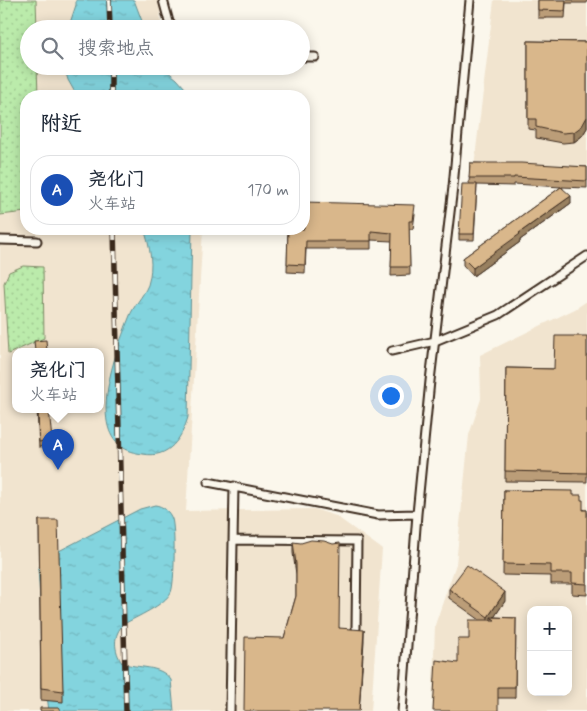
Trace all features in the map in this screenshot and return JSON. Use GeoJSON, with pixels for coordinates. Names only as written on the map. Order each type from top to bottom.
{"type":"FeatureCollection","features":[{"type":"Feature","properties":{"kind":"lane"},"geometry":{"type":"LineString","coordinates":[[163,0],[168,20]]}},
{"type":"Feature","properties":{"kind":"lane"},"geometry":{"type":"LineString","coordinates":[[402,711],[417,514],[429,390],[453,187],[470,0]]}},
{"type":"Feature","properties":{"kind":"lane"},"geometry":{"type":"LineString","coordinates":[[310,57],[315,57]]}},
{"type":"Feature","properties":{"kind":"lane"},"geometry":{"type":"LineString","coordinates":[[0,240],[37,241]]}},
{"type":"Feature","properties":{"kind":"lane"},"geometry":{"type":"LineString","coordinates":[[392,351],[435,341],[498,315],[587,256]]}},
{"type":"Feature","properties":{"kind":"lane"},"geometry":{"type":"LineString","coordinates":[[208,482],[378,515],[417,514]]}},
{"type":"Feature","properties":{"kind":"lane"},"geometry":{"type":"LineString","coordinates":[[230,711],[234,486]]}},
{"type":"Feature","properties":{"kind":"lane"},"geometry":{"type":"LineString","coordinates":[[233,540],[357,541],[356,628]]}},
{"type":"Feature","properties":{"kind":"shaded area"},"geometry":{"type":"Polygon","coordinates":[[[0,0],[160,0],[161,20],[20,20],[20,75],[167,75],[176,90],[20,90],[20,235],[203,235],[186,511],[314,509],[336,516],[382,549],[371,711],[0,711],[0,0]]]}},
{"type":"Feature","properties":{"kind":"shaded area"},"geometry":{"type":"Polygon","coordinates":[[[494,0],[587,0],[587,169],[474,166],[494,0]]]}},
{"type":"Feature","properties":{"kind":"shaded area"},"geometry":{"type":"Polygon","coordinates":[[[587,301],[587,711],[432,711],[435,625],[456,564],[469,435],[481,399],[480,355],[575,309],[587,301]]]}},
{"type":"Feature","properties":{"kind":"green space"},"geometry":{"type":"Polygon","coordinates":[[[0,0],[36,0],[37,20],[20,20],[20,75],[37,75],[38,90],[20,90],[20,213],[0,215],[0,0]]]}},
{"type":"Feature","properties":{"kind":"green space"},"geometry":{"type":"Polygon","coordinates":[[[23,266],[43,267],[44,338],[22,348],[12,348],[12,352],[8,354],[4,283],[9,272],[23,266]]]}},
{"type":"Feature","properties":{"kind":"water"},"geometry":{"type":"Polygon","coordinates":[[[76,0],[134,0],[142,20],[71,20],[76,0]]]}},
{"type":"Feature","properties":{"kind":"water"},"geometry":{"type":"Polygon","coordinates":[[[67,75],[172,75],[186,90],[74,90],[67,75]]]}},
{"type":"Feature","properties":{"kind":"water"},"geometry":{"type":"Polygon","coordinates":[[[146,235],[192,235],[188,417],[182,432],[173,445],[167,450],[152,455],[133,452],[119,445],[111,434],[107,419],[106,402],[118,347],[131,314],[146,289],[150,278],[146,235]]]}},
{"type":"Feature","properties":{"kind":"water"},"geometry":{"type":"Polygon","coordinates":[[[155,505],[161,506],[167,511],[171,516],[173,524],[174,567],[171,592],[163,602],[124,624],[120,628],[115,643],[122,663],[161,671],[171,680],[174,711],[49,711],[45,680],[38,568],[55,553],[140,509],[155,505]]]}},
{"type":"Feature","properties":{"kind":"building"},"geometry":{"type":"Polygon","coordinates":[[[538,0],[566,0],[565,11],[538,10],[538,0]]]}},
{"type":"Feature","properties":{"kind":"building"},"geometry":{"type":"Polygon","coordinates":[[[528,41],[587,42],[587,117],[582,126],[574,132],[563,133],[536,127],[536,119],[528,119],[528,41]]]}},
{"type":"Feature","properties":{"kind":"building"},"geometry":{"type":"Polygon","coordinates":[[[470,163],[521,163],[587,167],[587,181],[514,177],[469,178],[470,163]]]}},
{"type":"Feature","properties":{"kind":"building"},"geometry":{"type":"Polygon","coordinates":[[[462,184],[477,184],[474,234],[459,234],[462,184]]]}},
{"type":"Feature","properties":{"kind":"building"},"geometry":{"type":"Polygon","coordinates":[[[561,187],[571,196],[520,234],[473,268],[463,258],[561,187]]]}},
{"type":"Feature","properties":{"kind":"building"},"geometry":{"type":"Polygon","coordinates":[[[310,202],[415,205],[413,221],[409,221],[410,267],[391,267],[392,233],[371,231],[371,241],[306,241],[305,265],[287,264],[288,235],[310,235],[310,202]]]}},
{"type":"Feature","properties":{"kind":"building"},"geometry":{"type":"Polygon","coordinates":[[[555,336],[587,336],[587,473],[505,471],[506,368],[554,369],[555,336]]]}},
{"type":"Feature","properties":{"kind":"building"},"geometry":{"type":"Polygon","coordinates":[[[46,340],[47,348],[35,348],[34,341],[46,340]]]}},
{"type":"Feature","properties":{"kind":"building"},"geometry":{"type":"Polygon","coordinates":[[[38,413],[49,413],[52,440],[39,442],[38,413]]]}},
{"type":"Feature","properties":{"kind":"building"},"geometry":{"type":"Polygon","coordinates":[[[504,490],[573,491],[573,495],[581,495],[583,510],[587,510],[587,584],[572,583],[572,573],[551,573],[551,565],[503,564],[504,490]]]}},
{"type":"Feature","properties":{"kind":"building"},"geometry":{"type":"Polygon","coordinates":[[[39,520],[58,520],[63,691],[41,688],[39,520]]]}},
{"type":"Feature","properties":{"kind":"building"},"geometry":{"type":"Polygon","coordinates":[[[311,540],[333,544],[340,543],[339,628],[364,630],[359,711],[244,711],[245,637],[284,638],[296,596],[296,564],[293,542],[301,543],[311,540]]]}},
{"type":"Feature","properties":{"kind":"building"},"geometry":{"type":"Polygon","coordinates":[[[467,565],[505,592],[488,617],[449,589],[467,565]]]}},
{"type":"Feature","properties":{"kind":"building"},"geometry":{"type":"Polygon","coordinates":[[[491,617],[516,618],[515,687],[498,687],[498,711],[433,711],[436,660],[458,663],[458,639],[469,639],[469,620],[495,620],[491,617]]]}},
{"type":"Feature","properties":{"kind":"building"},"geometry":{"type":"Polygon","coordinates":[[[40,708],[60,708],[60,711],[40,711],[40,708]]]}},
{"type":"Feature","properties":{"kind":"railway"},"geometry":{"type":"LineString","coordinates":[[109,0],[110,20]]}},
{"type":"Feature","properties":{"kind":"railway"},"geometry":{"type":"LineString","coordinates":[[111,75],[111,90]]}},
{"type":"Feature","properties":{"kind":"railway"},"geometry":{"type":"LineString","coordinates":[[114,235],[126,711]]}},
{"type":"Feature","properties":{"kind":"place","name":"尧化门"},"geometry":{"type":"Point","coordinates":[58,470]}}]}
